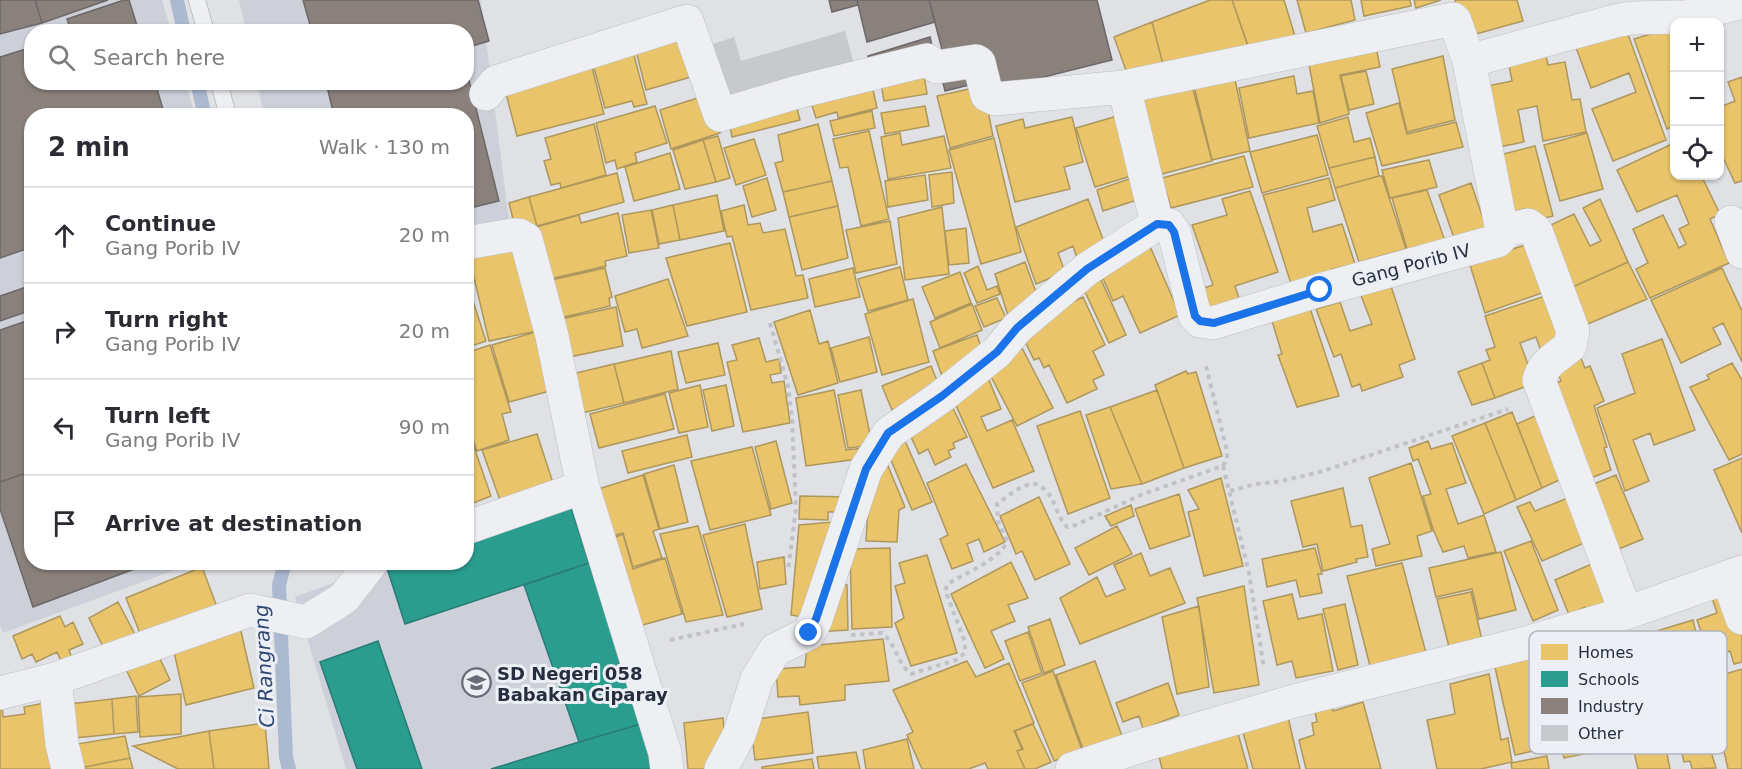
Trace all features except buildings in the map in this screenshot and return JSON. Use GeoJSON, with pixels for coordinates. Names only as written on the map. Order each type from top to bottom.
{"type":"FeatureCollection","features":[{"type":"Feature","properties":{"kind":"street"},"geometry":{"type":"LineString","coordinates":[[1468,61],[1615,21],[1631,18],[1686,17],[1742,2]]}},
{"type":"Feature","properties":{"kind":"street"},"geometry":{"type":"LineString","coordinates":[[486,94],[496,82],[687,21],[720,115],[794,93],[927,60],[937,67],[976,60],[979,63],[987,95],[995,99],[1124,87],[1453,19],[1457,24],[1468,61],[1502,231],[1528,225],[1536,231],[1573,332],[1570,346],[1551,359],[1542,369],[1539,380],[1626,613]]}},
{"type":"Feature","properties":{"kind":"street"},"geometry":{"type":"LineString","coordinates":[[1124,87],[1157,224]]}},
{"type":"Feature","properties":{"kind":"street"},"geometry":{"type":"LineString","coordinates":[[721,769],[739,735],[757,680],[775,650],[809,633],[816,619],[866,469],[888,433],[942,396],[997,352],[1017,328],[1087,269],[1157,224],[1169,225],[1174,232],[1195,316]]}},
{"type":"Feature","properties":{"kind":"street","name":"Gang Porib IV"},"geometry":{"type":"LineString","coordinates":[[1195,316],[1200,321],[1214,323],[1320,290],[1497,241],[1502,236],[1502,231]]}},
{"type":"Feature","properties":{"kind":"street"},"geometry":{"type":"LineString","coordinates":[[474,242],[512,235],[519,235],[526,239],[552,336],[583,487],[665,753],[667,769]]}},
{"type":"Feature","properties":{"kind":"street"},"geometry":{"type":"LineString","coordinates":[[474,525],[583,487]]}},
{"type":"Feature","properties":{"kind":"street"},"geometry":{"type":"LineString","coordinates":[[0,693],[55,679],[250,609],[306,622],[344,598],[366,570]]}},
{"type":"Feature","properties":{"kind":"street"},"geometry":{"type":"LineString","coordinates":[[1566,631],[1626,613],[1735,574],[1742,618]]}},
{"type":"Feature","properties":{"kind":"street"},"geometry":{"type":"LineString","coordinates":[[1072,769],[1150,756],[1270,708],[1529,642]]}},
{"type":"Feature","properties":{"kind":"street"},"geometry":{"type":"LineString","coordinates":[[55,679],[62,744],[68,769]]}},
{"type":"Feature","properties":{"kind":"lane"},"geometry":{"type":"LineString","coordinates":[[197,0],[204,24]]}},
{"type":"Feature","properties":{"kind":"lane"},"geometry":{"type":"LineString","coordinates":[[221,90],[226,108]]}},
{"type":"Feature","properties":{"kind":"path"},"geometry":{"type":"LineString","coordinates":[[1195,316],[1227,451],[1224,466],[1249,573],[1270,708]]}},
{"type":"Feature","properties":{"kind":"path"},"geometry":{"type":"LineString","coordinates":[[770,323],[788,386],[792,419],[796,508],[788,576]]}},
{"type":"Feature","properties":{"kind":"path"},"geometry":{"type":"LineString","coordinates":[[1230,491],[1320,472],[1498,413],[1544,393]]}},
{"type":"Feature","properties":{"kind":"path"},"geometry":{"type":"LineString","coordinates":[[803,637],[816,639],[882,633],[897,652],[902,667],[911,674],[956,660],[964,653],[965,642],[945,590],[949,583],[996,555],[1005,546],[1006,541],[996,511],[997,504],[1002,499],[1032,483],[1041,485],[1048,490],[1066,527],[1076,525],[1143,494],[1224,466]]}},
{"type":"Feature","properties":{"kind":"path"},"geometry":{"type":"LineString","coordinates":[[632,649],[754,622]]}},
{"type":"Feature","properties":{"kind":"shaded area"},"geometry":{"type":"Polygon","coordinates":[[[0,0],[162,0],[169,24],[24,24],[24,90],[188,90],[193,108],[24,108],[24,570],[175,570],[3,633],[0,626],[0,0]]]}},
{"type":"Feature","properties":{"kind":"shaded area"},"geometry":{"type":"Polygon","coordinates":[[[239,0],[481,0],[510,229],[474,238],[474,108],[262,108],[259,90],[474,90],[474,24],[244,24],[239,0]]]}},
{"type":"Feature","properties":{"kind":"shaded area","name":"SD Negeri 058 Babakan Ciparay"},"geometry":{"type":"Polygon","coordinates":[[[572,493],[659,769],[346,769],[295,597],[369,570],[474,570],[474,557],[572,493]]]}},
{"type":"Feature","properties":{"kind":"waterway","name":"Ci Rangrang"},"geometry":{"type":"LineString","coordinates":[[177,0],[182,24]]}},
{"type":"Feature","properties":{"kind":"waterway","name":"Ci Rangrang"},"geometry":{"type":"LineString","coordinates":[[199,90],[203,108]]}},
{"type":"Feature","properties":{"kind":"waterway","name":"Ci Rangrang"},"geometry":{"type":"LineString","coordinates":[[283,570],[279,585],[286,757],[289,769]]}},
{"type":"Feature","properties":{"kind":"place","name":"SD Negeri 058 Babakan Ciparay"},"geometry":{"type":"Point","coordinates":[476,683]}},
{"type":"Feature","properties":{"kind":"route"},"geometry":{"type":"LineString","coordinates":[[809,633],[816,619],[866,469],[888,433],[942,396],[997,352],[1017,328],[1087,269],[1157,224],[1163,224],[1169,225],[1174,232],[1195,316],[1200,321],[1214,323],[1320,290]]}}]}
